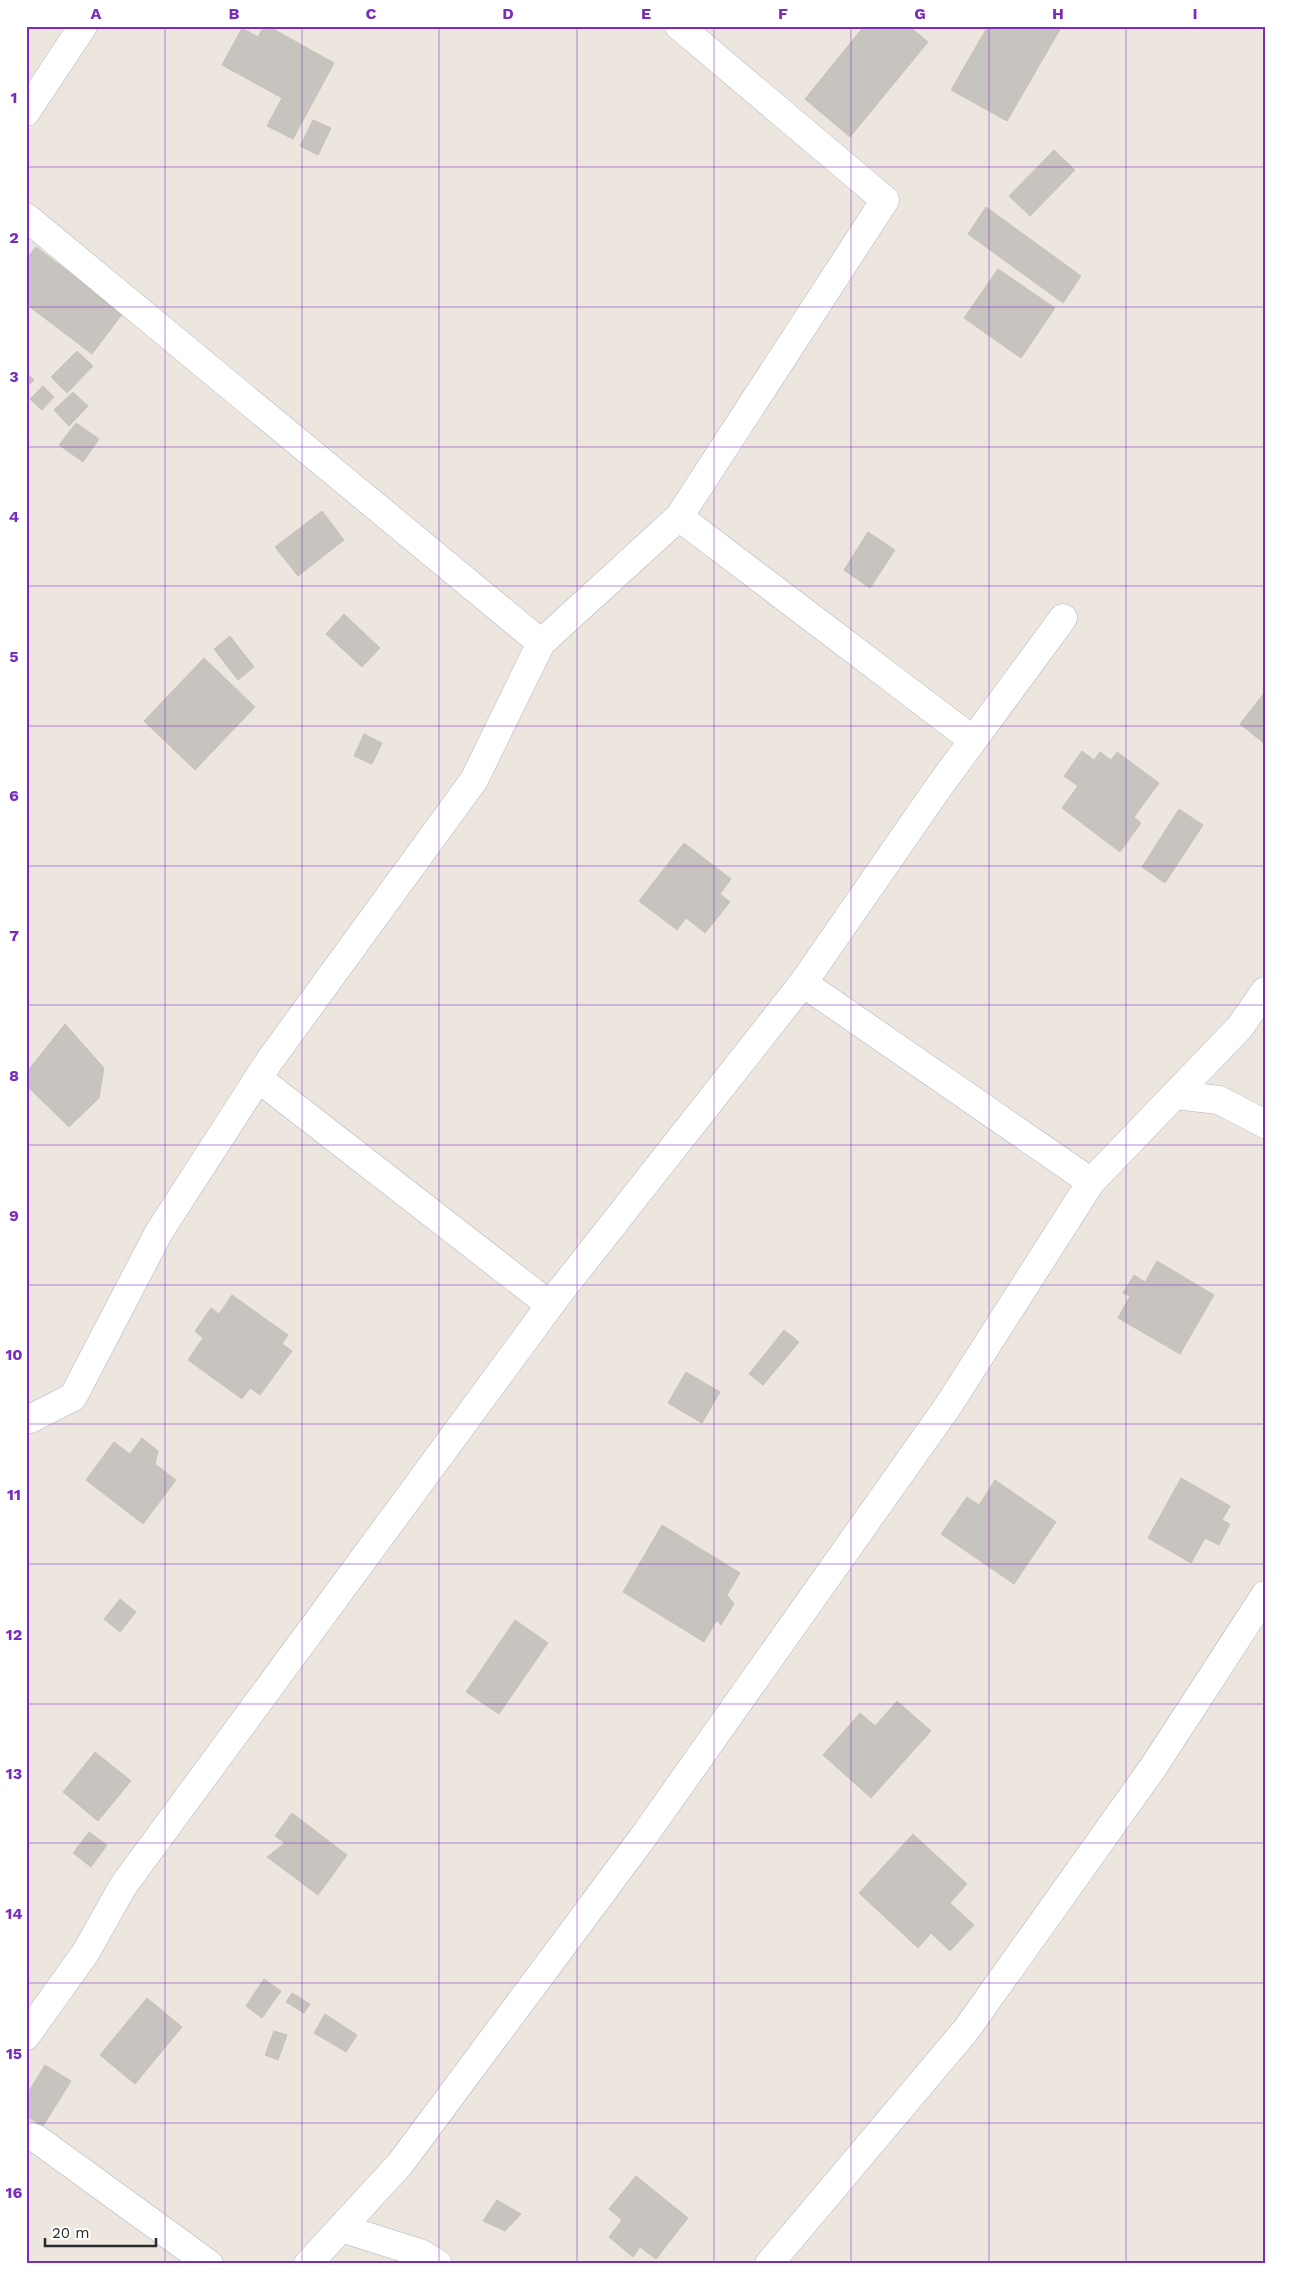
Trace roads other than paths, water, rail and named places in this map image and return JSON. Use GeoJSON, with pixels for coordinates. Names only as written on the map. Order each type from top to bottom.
{"type":"FeatureCollection","features":[{"type":"Feature","properties":{"kind":"street"},"geometry":{"type":"LineString","coordinates":[[26,112],[83,26]]}},
{"type":"Feature","properties":{"kind":"street"},"geometry":{"type":"LineString","coordinates":[[26,1418],[30,1419],[74,1397],[159,1232],[258,1079],[474,780],[541,643],[679,517],[885,200],[679,26]]}},
{"type":"Feature","properties":{"kind":"street"},"geometry":{"type":"LineString","coordinates":[[26,217],[541,643]]}},
{"type":"Feature","properties":{"kind":"street"},"geometry":{"type":"LineString","coordinates":[[679,517],[973,740]]}},
{"type":"Feature","properties":{"kind":"street"},"geometry":{"type":"LineString","coordinates":[[26,2036],[86,1952],[123,1886],[550,1305],[803,983],[973,740],[1063,618]]}},
{"type":"Feature","properties":{"kind":"street"},"geometry":{"type":"LineString","coordinates":[[803,983],[1091,1182]]}},
{"type":"Feature","properties":{"kind":"street"},"geometry":{"type":"LineString","coordinates":[[308,2264],[400,2164],[647,1832],[948,1406],[1091,1182],[1240,1027],[1265,991]]}},
{"type":"Feature","properties":{"kind":"street"},"geometry":{"type":"LineString","coordinates":[[258,1079],[550,1305]]}},
{"type":"Feature","properties":{"kind":"street"},"geometry":{"type":"LineString","coordinates":[[1175,1095],[1219,1100],[1265,1124]]}},
{"type":"Feature","properties":{"kind":"street"},"geometry":{"type":"LineString","coordinates":[[769,2264],[966,2030],[1154,1766],[1265,1595]]}},
{"type":"Feature","properties":{"kind":"street"},"geometry":{"type":"LineString","coordinates":[[26,2135],[37,2139],[209,2264]]}},
{"type":"Feature","properties":{"kind":"street"},"geometry":{"type":"LineString","coordinates":[[341,2228],[420,2253],[438,2264]]}}]}
